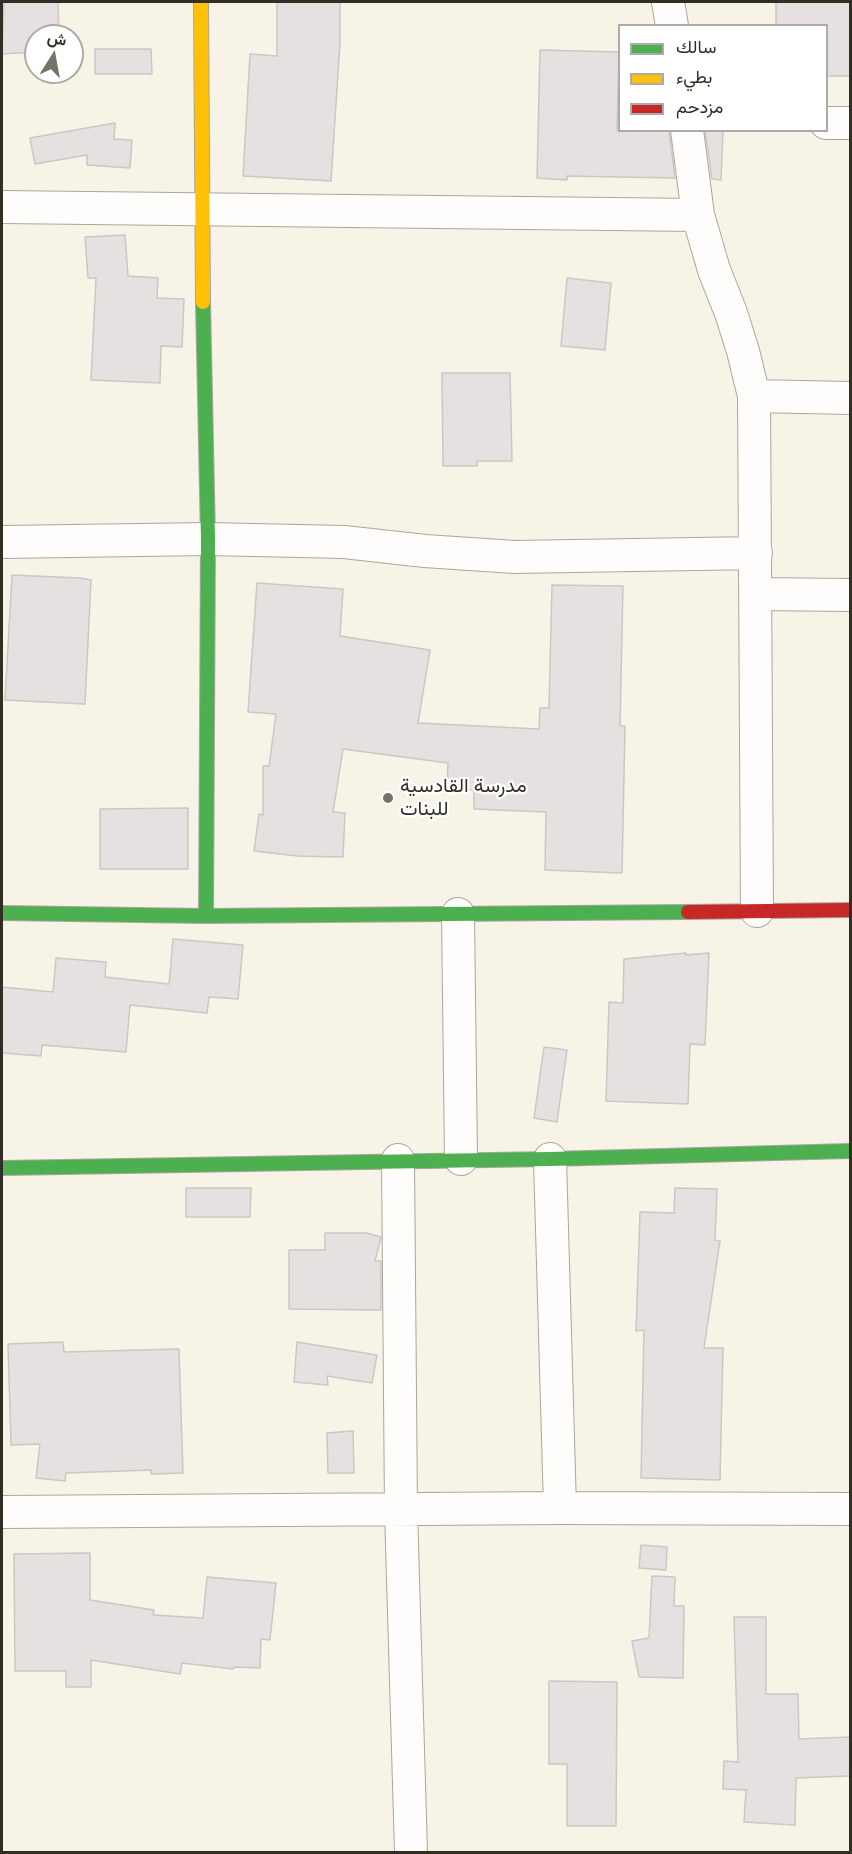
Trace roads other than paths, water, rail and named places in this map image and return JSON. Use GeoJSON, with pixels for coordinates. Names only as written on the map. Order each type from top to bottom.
{"type":"FeatureCollection","features":[{"type":"Feature","properties":{"kind":"street"},"geometry":{"type":"LineString","coordinates":[[201,2],[203,373],[208,539],[206,916]]}},
{"type":"Feature","properties":{"kind":"street"},"geometry":{"type":"LineString","coordinates":[[668,2],[672,24]]}},
{"type":"Feature","properties":{"kind":"street"},"geometry":{"type":"LineString","coordinates":[[828,123],[850,123]]}},
{"type":"Feature","properties":{"kind":"street"},"geometry":{"type":"LineString","coordinates":[[687,132],[698,215],[714,270],[731,313],[754,396],[756,911]]}},
{"type":"Feature","properties":{"kind":"street"},"geometry":{"type":"LineString","coordinates":[[2,207],[698,215]]}},
{"type":"Feature","properties":{"kind":"street"},"geometry":{"type":"LineString","coordinates":[[754,396],[850,398]]}},
{"type":"Feature","properties":{"kind":"street"},"geometry":{"type":"LineString","coordinates":[[2,542],[208,539],[345,542],[445,553],[515,557],[756,553]]}},
{"type":"Feature","properties":{"kind":"street"},"geometry":{"type":"LineString","coordinates":[[756,594],[850,595]]}},
{"type":"Feature","properties":{"kind":"street"},"geometry":{"type":"LineString","coordinates":[[2,913],[206,916],[850,910]]}},
{"type":"Feature","properties":{"kind":"street"},"geometry":{"type":"LineString","coordinates":[[458,914],[461,1159]]}},
{"type":"Feature","properties":{"kind":"street"},"geometry":{"type":"LineString","coordinates":[[2,1168],[550,1159],[850,1151]]}},
{"type":"Feature","properties":{"kind":"street"},"geometry":{"type":"LineString","coordinates":[[550,1159],[560,1508]]}},
{"type":"Feature","properties":{"kind":"street"},"geometry":{"type":"LineString","coordinates":[[398,1160],[401,1510],[411,1852]]}},
{"type":"Feature","properties":{"kind":"street"},"geometry":{"type":"LineString","coordinates":[[2,1512],[560,1508],[850,1509]]}},
{"type":"Feature","properties":{"kind":"place","name":"مدرسة القادسية للبنات"},"geometry":{"type":"Point","coordinates":[388,798]}}]}
